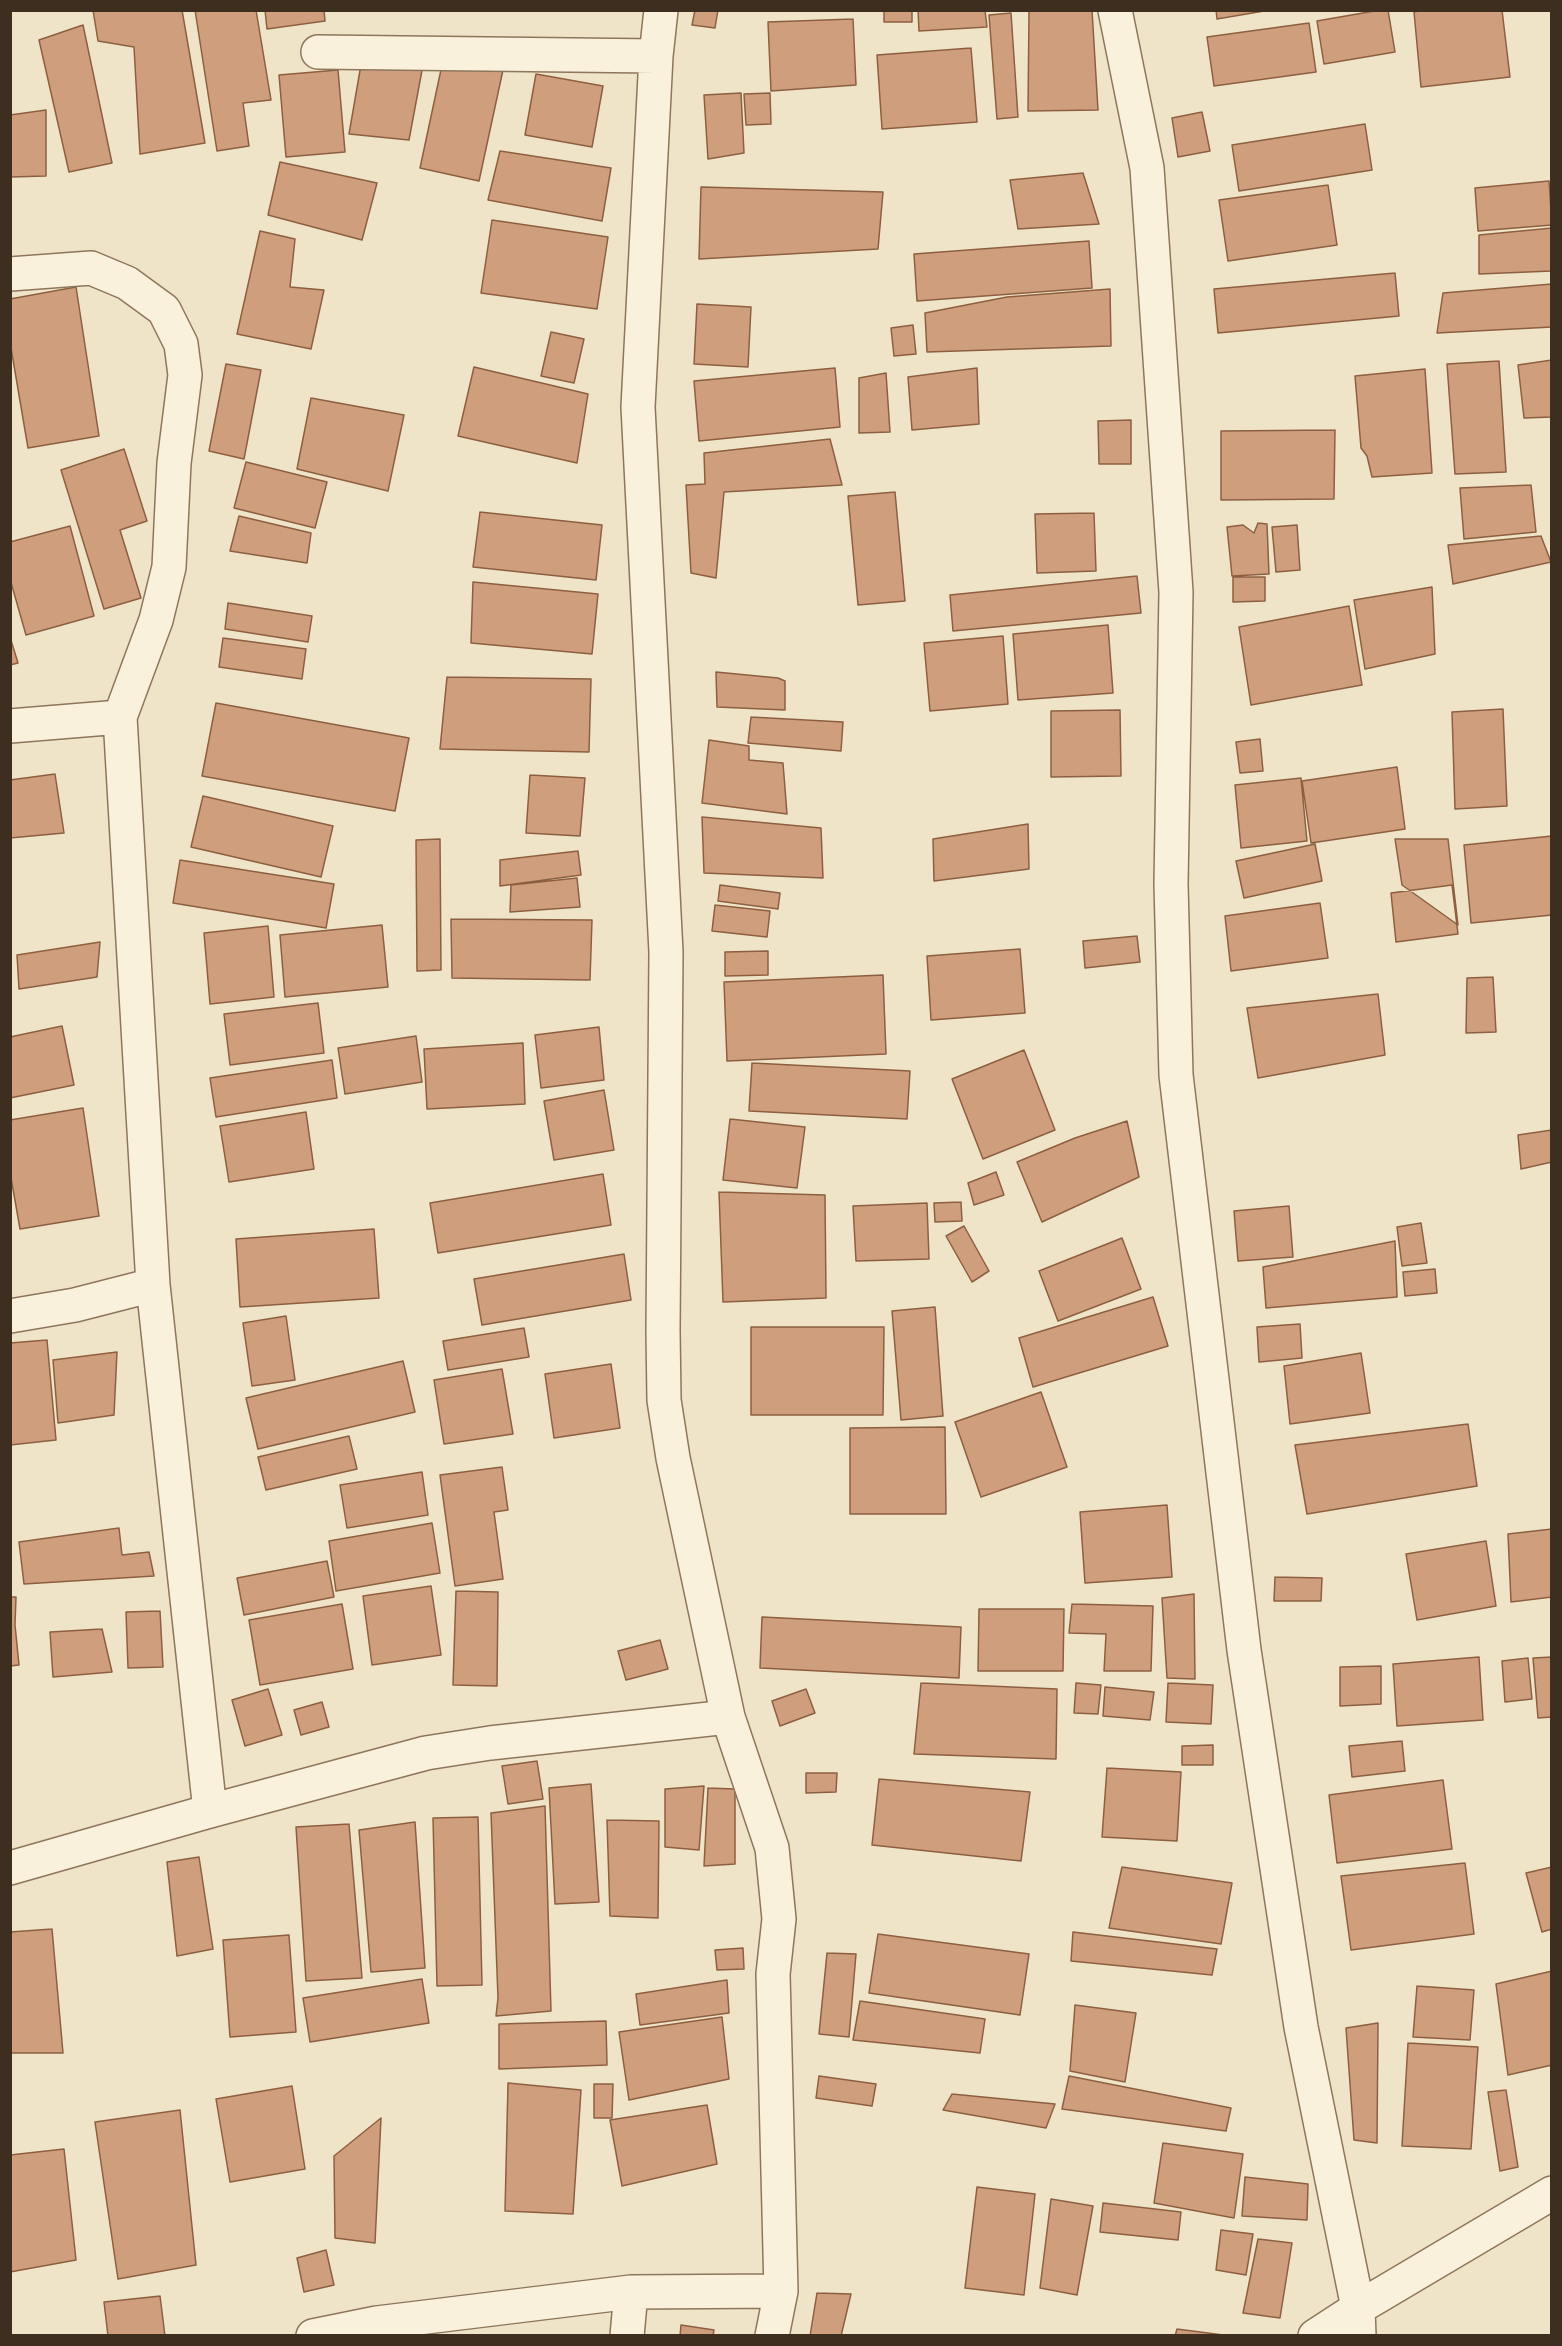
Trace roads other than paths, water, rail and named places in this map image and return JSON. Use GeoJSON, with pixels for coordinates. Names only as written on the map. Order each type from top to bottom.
{"type":"FeatureCollection","features":[{"type":"Feature","properties":{"kind":"street"},"geometry":{"type":"LineString","coordinates":[[662,10],[656,56],[638,407],[666,952],[664,1400],[673,1458],[728,1718],[772,1848],[779,1919],[774,1974],[781,2290],[772,2336]]}},
{"type":"Feature","properties":{"kind":"street"},"geometry":{"type":"LineString","coordinates":[[1115,10],[1147,168],[1176,592],[1171,884],[1176,1075],[1244,1650],[1301,2027],[1359,2322]]}},
{"type":"Feature","properties":{"kind":"street"},"geometry":{"type":"LineString","coordinates":[[318,52],[656,56]]}},
{"type":"Feature","properties":{"kind":"street"},"geometry":{"type":"LineString","coordinates":[[10,274],[91,268],[127,283],[164,310],[182,344],[185,375],[174,463],[169,567],[156,620],[120,717],[153,1285],[210,1811]]}},
{"type":"Feature","properties":{"kind":"street"},"geometry":{"type":"LineString","coordinates":[[10,726],[120,717]]}},
{"type":"Feature","properties":{"kind":"street"},"geometry":{"type":"LineString","coordinates":[[10,1316],[75,1305],[153,1285]]}},
{"type":"Feature","properties":{"kind":"street"},"geometry":{"type":"LineString","coordinates":[[10,1868],[426,1753],[489,1743],[728,1718]]}},
{"type":"Feature","properties":{"kind":"street"},"geometry":{"type":"LineString","coordinates":[[1316,2336],[1359,2322],[1551,2193]]}},
{"type":"Feature","properties":{"kind":"street"},"geometry":{"type":"LineString","coordinates":[[313,2336],[377,2323],[631,2292],[781,2290]]}},
{"type":"Feature","properties":{"kind":"street"},"geometry":{"type":"LineString","coordinates":[[627,2336],[631,2292]]}}]}
